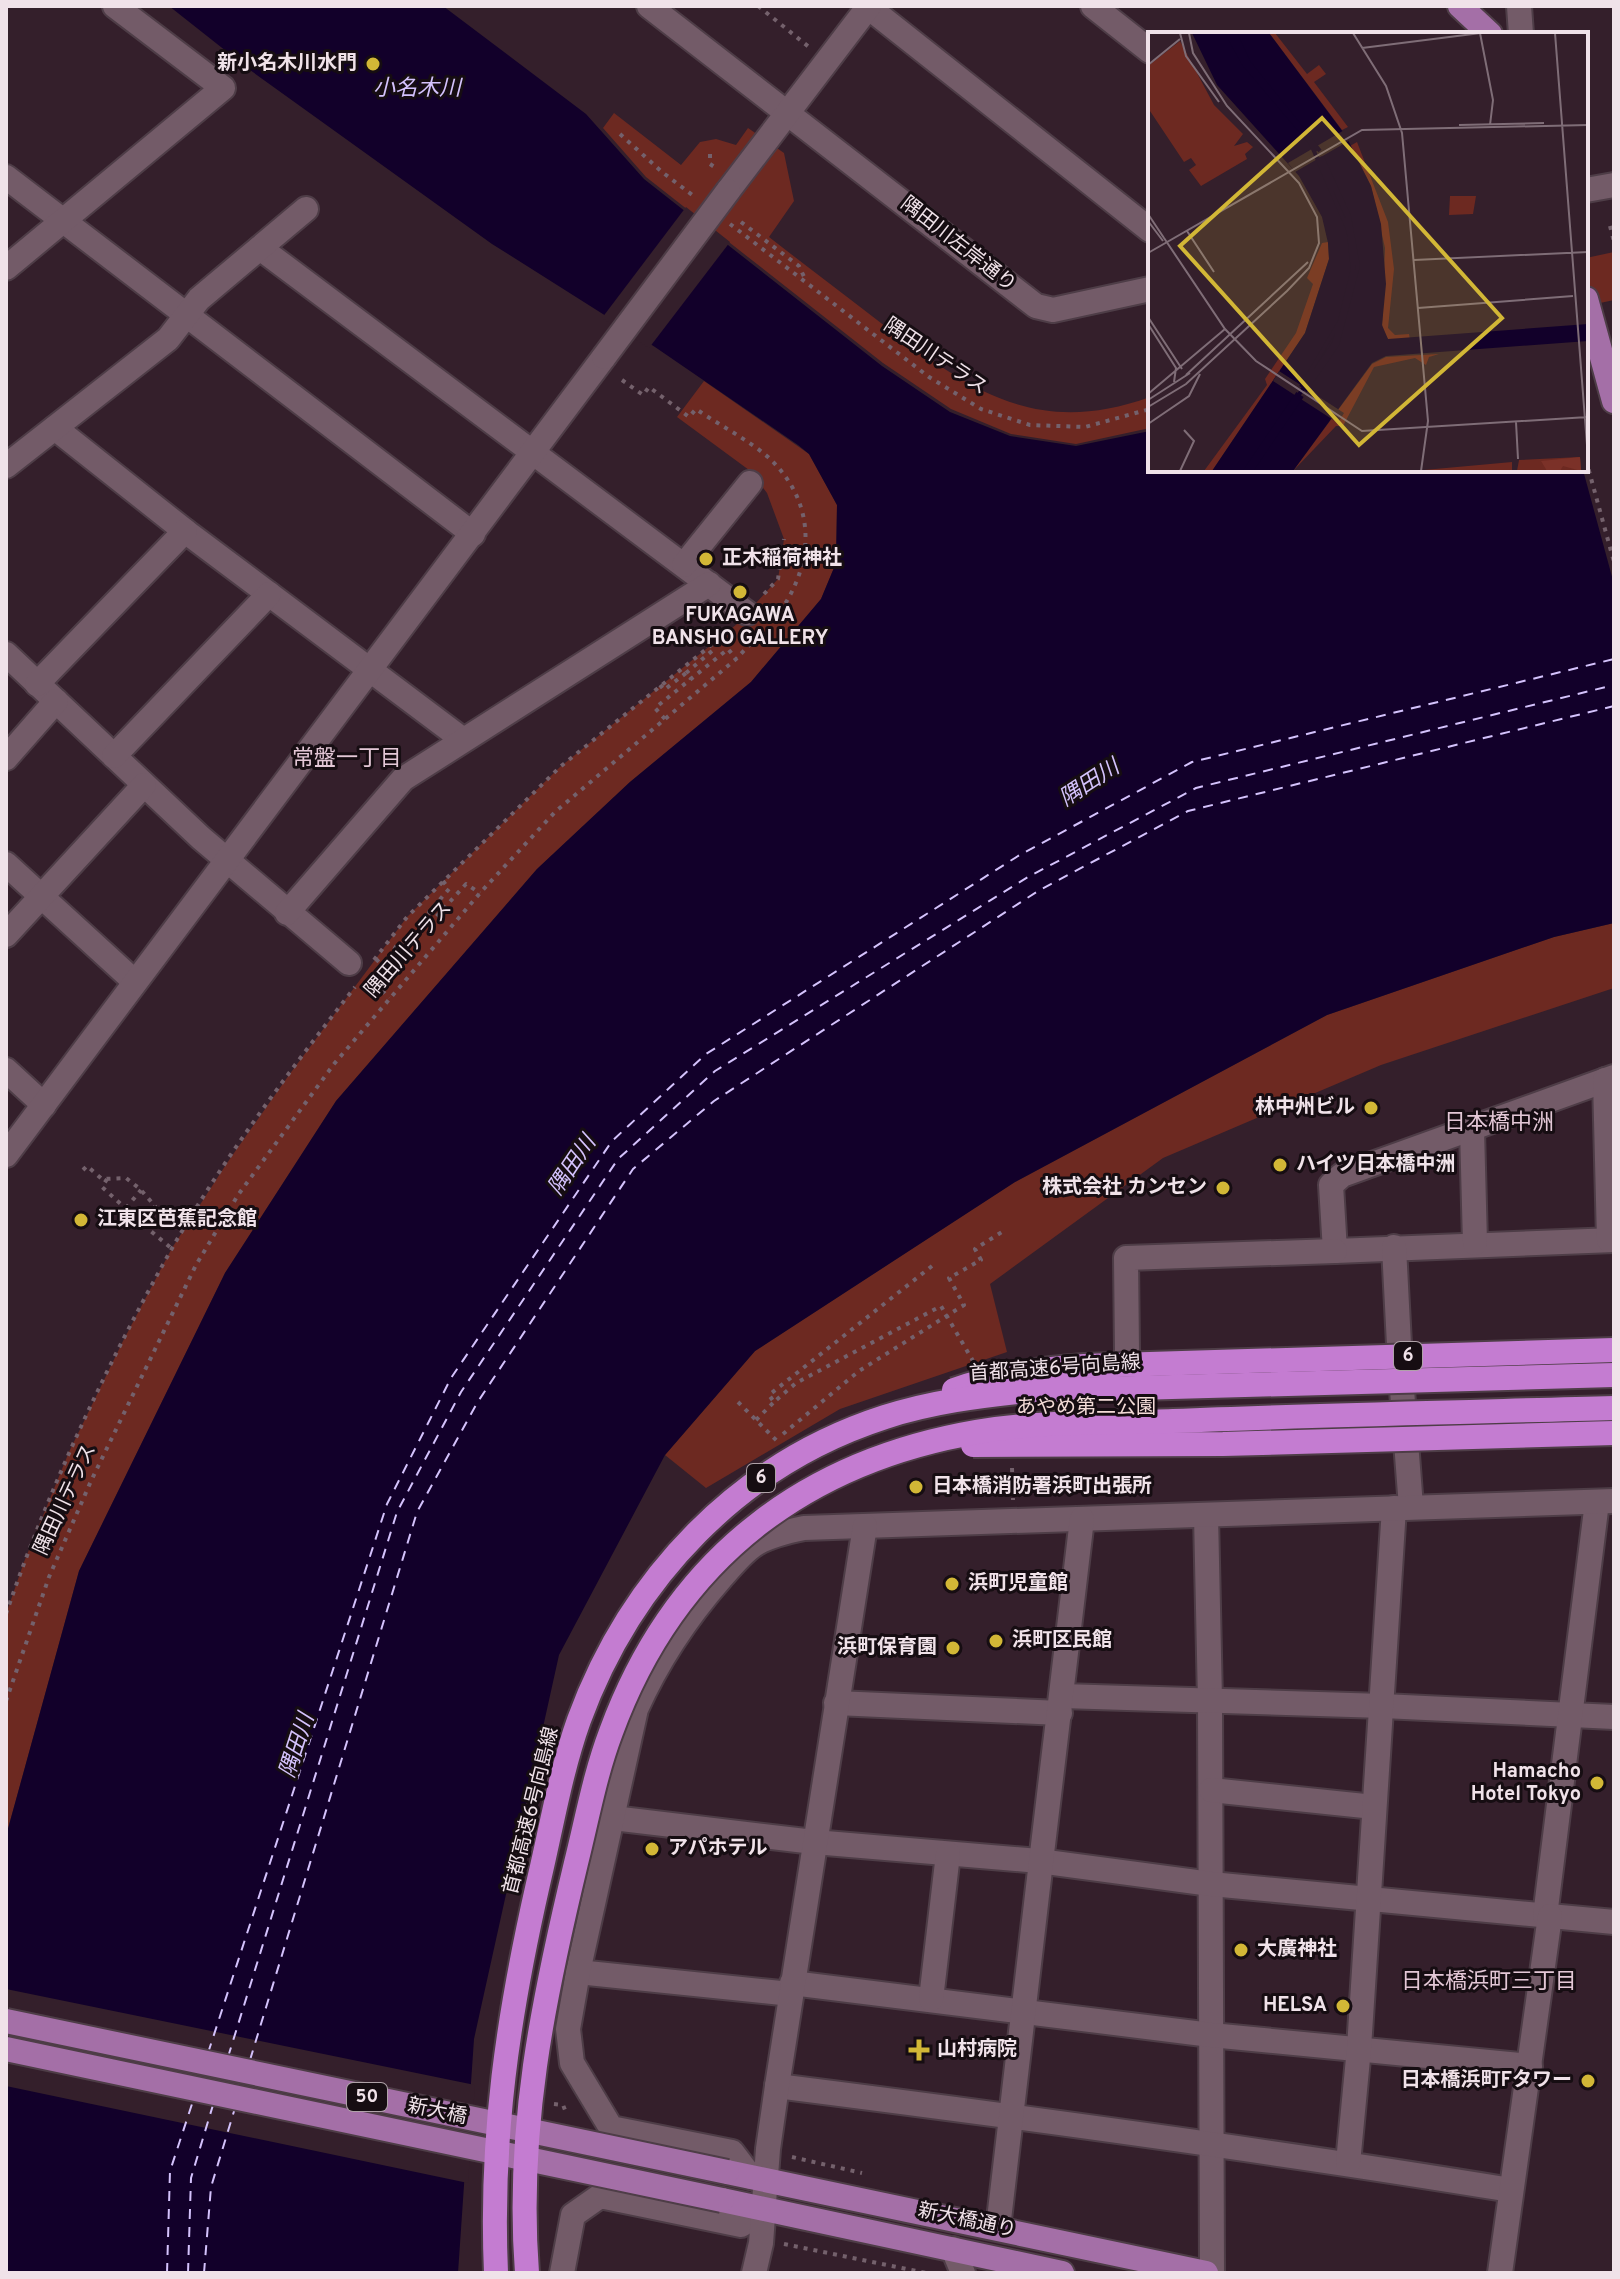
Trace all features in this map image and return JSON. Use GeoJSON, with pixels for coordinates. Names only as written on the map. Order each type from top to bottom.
{"type":"FeatureCollection","features":[{"type":"Feature","properties":{"kind":"highway","name":"6"},"geometry":{"type":"LineString","coordinates":[[885,1417],[984,1379],[1039,1369],[1614,1350]]}},
{"type":"Feature","properties":{"kind":"highway","name":"首都高速6号向島線"},"geometry":{"type":"LineString","coordinates":[[496,2273],[495,2173],[500,2091],[523,1950],[566,1763],[593,1685],[628,1618],[672,1557],[729,1501],[815,1446],[885,1417],[959,1400],[1027,1391],[1614,1375]]}},
{"type":"Feature","properties":{"kind":"highway","name":"6"},"geometry":{"type":"LineString","coordinates":[[527,2273],[526,2138],[535,2053],[554,1955],[599,1772],[625,1696],[642,1660],[678,1606],[720,1557],[753,1527],[832,1476],[903,1450],[975,1433],[1044,1426],[1614,1408]]}},
{"type":"Feature","properties":{"kind":"highway"},"geometry":{"type":"LineString","coordinates":[[903,1450],[944,1444],[1223,1444],[1614,1433]]}},
{"type":"Feature","properties":{"kind":"main road"},"geometry":{"type":"LineString","coordinates":[[1460,6],[1488,32]]}},
{"type":"Feature","properties":{"kind":"main road"},"geometry":{"type":"LineString","coordinates":[[1588,306],[1614,401]]}},
{"type":"Feature","properties":{"kind":"main road","name":"新大橋"},"geometry":{"type":"LineString","coordinates":[[6,2021],[748,2176]]}},
{"type":"Feature","properties":{"kind":"main road","name":"新大橋"},"geometry":{"type":"LineString","coordinates":[[6,2049],[722,2200]]}},
{"type":"Feature","properties":{"kind":"main road","name":"新大橋通り"},"geometry":{"type":"LineString","coordinates":[[748,2176],[1209,2273]]}},
{"type":"Feature","properties":{"kind":"main road","name":"新大橋通り"},"geometry":{"type":"LineString","coordinates":[[722,2200],[1062,2273]]}},
{"type":"Feature","properties":{"kind":"street"},"geometry":{"type":"LineString","coordinates":[[6,268],[223,88],[115,6]]}},
{"type":"Feature","properties":{"kind":"street","name":"隅田川左岸通り"},"geometry":{"type":"LineString","coordinates":[[649,6],[1036,306],[1053,310],[1148,289]]}},
{"type":"Feature","properties":{"kind":"street"},"geometry":{"type":"LineString","coordinates":[[6,1155],[604,357],[723,180],[788,112],[868,6],[1148,228]]}},
{"type":"Feature","properties":{"kind":"street"},"geometry":{"type":"LineString","coordinates":[[1093,6],[1148,49]]}},
{"type":"Feature","properties":{"kind":"street"},"geometry":{"type":"LineString","coordinates":[[1519,6],[1521,32]]}},
{"type":"Feature","properties":{"kind":"street"},"geometry":{"type":"LineString","coordinates":[[6,177],[473,534]]}},
{"type":"Feature","properties":{"kind":"street"},"geometry":{"type":"LineString","coordinates":[[1588,190],[1614,185]]}},
{"type":"Feature","properties":{"kind":"street"},"geometry":{"type":"LineString","coordinates":[[6,466],[168,339],[199,299],[306,209]]}},
{"type":"Feature","properties":{"kind":"street"},"geometry":{"type":"LineString","coordinates":[[260,248],[747,613]]}},
{"type":"Feature","properties":{"kind":"street"},"geometry":{"type":"LineString","coordinates":[[55,428],[185,531],[462,739]]}},
{"type":"Feature","properties":{"kind":"street"},"geometry":{"type":"LineString","coordinates":[[684,565],[750,483]]}},
{"type":"Feature","properties":{"kind":"street"},"geometry":{"type":"LineString","coordinates":[[37,684],[185,531]]}},
{"type":"Feature","properties":{"kind":"street"},"geometry":{"type":"LineString","coordinates":[[287,913],[403,779],[709,584]]}},
{"type":"Feature","properties":{"kind":"street"},"geometry":{"type":"LineString","coordinates":[[114,756],[269,594]]}},
{"type":"Feature","properties":{"kind":"street"},"geometry":{"type":"LineString","coordinates":[[6,654],[227,861],[358,972]]}},
{"type":"Feature","properties":{"kind":"street"},"geometry":{"type":"LineString","coordinates":[[6,758],[56,701]]}},
{"type":"Feature","properties":{"kind":"street"},"geometry":{"type":"LineString","coordinates":[[6,935],[144,785]]}},
{"type":"Feature","properties":{"kind":"street"},"geometry":{"type":"LineString","coordinates":[[6,864],[135,982]]}},
{"type":"Feature","properties":{"kind":"street"},"geometry":{"type":"LineString","coordinates":[[6,1070],[44,1105]]}},
{"type":"Feature","properties":{"kind":"street"},"geometry":{"type":"LineString","coordinates":[[1127,1351],[1126,1258],[1335,1251],[1475,1243],[1611,1240],[1610,1079],[1342,1175],[1331,1185],[1335,1251]]}},
{"type":"Feature","properties":{"kind":"street"},"geometry":{"type":"LineString","coordinates":[[1472,1130],[1475,1243]]}},
{"type":"Feature","properties":{"kind":"street"},"geometry":{"type":"LineString","coordinates":[[1348,2163],[1359,2048],[1374,1807],[1402,1508],[1394,1247]]}},
{"type":"Feature","properties":{"kind":"street"},"geometry":{"type":"LineString","coordinates":[[754,2273],[765,2209],[732,2152],[611,2128],[572,2063],[568,2029],[636,1709],[652,1674],[696,1607],[738,1559],[756,1543],[804,1528],[1605,1501],[1570,1716],[1530,2066],[1500,2273]]}},
{"type":"Feature","properties":{"kind":"street"},"geometry":{"type":"LineString","coordinates":[[1206,1515],[1211,1790],[1212,2144],[1209,2273]]}},
{"type":"Feature","properties":{"kind":"street"},"geometry":{"type":"LineString","coordinates":[[998,2228],[1039,1861],[1082,1519]]}},
{"type":"Feature","properties":{"kind":"street"},"geometry":{"type":"LineString","coordinates":[[748,2176],[768,2149],[865,1526]]}},
{"type":"Feature","properties":{"kind":"street"},"geometry":{"type":"LineString","coordinates":[[836,1703],[1210,1701],[1614,1717]]}},
{"type":"Feature","properties":{"kind":"street"},"geometry":{"type":"LineString","coordinates":[[1211,1790],[1374,1807]]}},
{"type":"Feature","properties":{"kind":"street"},"geometry":{"type":"LineString","coordinates":[[613,1818],[814,1842],[1039,1861],[1211,1884],[1614,1922]]}},
{"type":"Feature","properties":{"kind":"street"},"geometry":{"type":"LineString","coordinates":[[931,1999],[948,1854]]}},
{"type":"Feature","properties":{"kind":"street"},"geometry":{"type":"LineString","coordinates":[[578,1972],[931,1999],[1211,2035],[1530,2066]]}},
{"type":"Feature","properties":{"kind":"street"},"geometry":{"type":"LineString","coordinates":[[777,2086],[1010,2115],[1348,2163],[1511,2190]]}},
{"type":"Feature","properties":{"kind":"street"},"geometry":{"type":"LineString","coordinates":[[562,2273],[573,2215],[600,2196],[741,2225],[765,2209]]}},
{"type":"Feature","properties":{"kind":"street"},"geometry":{"type":"LineString","coordinates":[[953,2249],[963,2273]]}},
{"type":"Feature","properties":{"kind":"path"},"geometry":{"type":"LineString","coordinates":[[758,6],[827,61]]}},
{"type":"Feature","properties":{"kind":"path"},"geometry":{"type":"LineString","coordinates":[[620,134],[697,199]]}},
{"type":"Feature","properties":{"kind":"path"},"geometry":{"type":"LineString","coordinates":[[710,154],[710,164],[723,180]]}},
{"type":"Feature","properties":{"kind":"path","name":"隅田川テラス"},"geometry":{"type":"LineString","coordinates":[[720,217],[929,377],[981,409],[1030,425],[1085,427],[1148,410]]}},
{"type":"Feature","properties":{"kind":"path","name":"隅田川テラス"},"geometry":{"type":"LineString","coordinates":[[741,222],[799,266],[808,284]]}},
{"type":"Feature","properties":{"kind":"path"},"geometry":{"type":"LineString","coordinates":[[1610,226],[1614,242]]}},
{"type":"Feature","properties":{"kind":"path","name":"隅田川テラス"},"geometry":{"type":"LineString","coordinates":[[6,1701],[55,1563],[91,1481],[196,1265],[238,1195],[334,1064],[480,893],[555,812],[736,659],[781,611],[801,576],[806,536],[796,497],[787,479],[766,456],[696,409],[689,417],[649,387],[643,395],[622,380]]}},
{"type":"Feature","properties":{"kind":"path"},"geometry":{"type":"LineString","coordinates":[[1588,467],[1614,562]]}},
{"type":"Feature","properties":{"kind":"path"},"geometry":{"type":"LineString","coordinates":[[6,1614],[69,1452],[172,1248],[358,972],[375,959],[407,917],[560,767],[737,624],[778,579],[784,539]]}},
{"type":"Feature","properties":{"kind":"path"},"geometry":{"type":"LineString","coordinates":[[660,685],[664,690],[686,673],[712,651],[708,646]]}},
{"type":"Feature","properties":{"kind":"path"},"geometry":{"type":"LineString","coordinates":[[665,719],[655,708],[728,649],[736,659]]}},
{"type":"Feature","properties":{"kind":"path"},"geometry":{"type":"LineString","coordinates":[[686,673],[691,679]]}},
{"type":"Feature","properties":{"kind":"path"},"geometry":{"type":"LineString","coordinates":[[443,881],[449,889],[429,912],[436,917],[466,884],[480,893]]}},
{"type":"Feature","properties":{"kind":"path"},"geometry":{"type":"LineString","coordinates":[[375,959],[383,966],[399,942],[405,948],[378,986],[389,998]]}},
{"type":"Feature","properties":{"kind":"path"},"geometry":{"type":"LineString","coordinates":[[83,1170],[87,1166],[102,1179],[126,1178],[141,1190],[155,1206],[146,1227]]}},
{"type":"Feature","properties":{"kind":"path"},"geometry":{"type":"LineString","coordinates":[[107,1179],[102,1187],[172,1248]]}},
{"type":"Feature","properties":{"kind":"path"},"geometry":{"type":"LineString","coordinates":[[126,1208],[141,1190]]}},
{"type":"Feature","properties":{"kind":"path"},"geometry":{"type":"LineString","coordinates":[[769,1446],[859,1371],[964,1305],[949,1278],[981,1260],[975,1249],[1005,1230]]}},
{"type":"Feature","properties":{"kind":"path"},"geometry":{"type":"LineString","coordinates":[[774,1402],[769,1395],[932,1266]]}},
{"type":"Feature","properties":{"kind":"path"},"geometry":{"type":"LineString","coordinates":[[756,1420],[796,1383],[941,1306],[984,1379]]}},
{"type":"Feature","properties":{"kind":"path"},"geometry":{"type":"LineString","coordinates":[[738,1402],[776,1440]]}},
{"type":"Feature","properties":{"kind":"path"},"geometry":{"type":"LineString","coordinates":[[1011,1461],[1013,1506]]}},
{"type":"Feature","properties":{"kind":"path"},"geometry":{"type":"LineString","coordinates":[[768,2149],[867,2174]]}},
{"type":"Feature","properties":{"kind":"shaded area"},"geometry":{"type":"Polygon","coordinates":[[[614,113],[681,165],[700,142],[716,139],[736,145],[748,128],[784,153],[794,201],[769,237],[913,347],[975,387],[1038,409],[1072,412],[1109,408],[1148,398],[1148,428],[1076,444],[1011,434],[951,409],[883,363],[646,177],[603,128],[614,113]]]}},
{"type":"Feature","properties":{"kind":"shaded area"},"geometry":{"type":"Polygon","coordinates":[[[1614,252],[1614,300],[1588,306],[1588,258],[1614,252]]]}},
{"type":"Feature","properties":{"kind":"shaded area"},"geometry":{"type":"Polygon","coordinates":[[[704,381],[809,454],[837,505],[836,563],[821,599],[751,682],[630,782],[537,869],[336,1101],[225,1273],[79,1571],[6,1836],[6,1614],[69,1452],[172,1248],[289,1075],[407,917],[560,767],[737,624],[778,579],[784,539],[767,493],[749,470],[677,417],[704,381]]]}},
{"type":"Feature","properties":{"kind":"shaded area"},"geometry":{"type":"Polygon","coordinates":[[[1614,923],[1614,988],[1381,1065],[1163,1158],[990,1284],[1007,1352],[840,1409],[706,1488],[665,1455],[755,1351],[1015,1182],[1327,1015],[1554,937],[1614,923]]]}},
{"type":"Feature","properties":{"kind":"water"},"geometry":{"type":"Polygon","coordinates":[[[169,6],[443,6],[586,114],[644,179],[882,366],[950,412],[1010,436],[1076,446],[1148,431],[1148,472],[1588,472],[1614,305],[1614,923],[1554,937],[1327,1015],[1015,1182],[755,1351],[665,1455],[559,1655],[474,2039],[458,2273],[6,2273],[6,1836],[79,1571],[225,1273],[336,1101],[537,869],[630,782],[751,682],[821,599],[836,563],[837,505],[809,454],[655,347],[492,244],[250,70],[169,6]]]}},
{"type":"Feature","properties":{"kind":"pier"},"geometry":{"type":"Polygon","coordinates":[[[686,207],[730,242],[649,348],[602,318],[686,207]]]}},
{"type":"Feature","properties":{"kind":"pier"},"geometry":{"type":"Polygon","coordinates":[[[1614,301],[1614,584],[1584,472],[1588,472],[1588,307],[1614,301]]]}},
{"type":"Feature","properties":{"kind":"pier"},"geometry":{"type":"Polygon","coordinates":[[[6,1989],[475,2085],[468,2183],[6,2086],[6,1989]]]}},
{"type":"Feature","properties":{"kind":"ferry route"},"geometry":{"type":"LineString","coordinates":[[208,2053],[387,1504],[451,1378],[612,1141],[706,1054],[1018,856],[1192,762],[1614,659]]}},
{"type":"Feature","properties":{"kind":"ferry route"},"geometry":{"type":"LineString","coordinates":[[228,2057],[397,1512],[461,1392],[618,1159],[715,1071],[1028,877],[1196,788],[1614,685]]}},
{"type":"Feature","properties":{"kind":"ferry route"},"geometry":{"type":"LineString","coordinates":[[250,2060],[417,1512],[477,1403],[633,1169],[714,1101],[1038,891],[1188,811],[1614,706]]}},
{"type":"Feature","properties":{"kind":"ferry route"},"geometry":{"type":"LineString","coordinates":[[167,2273],[170,2171],[193,2101]]}},
{"type":"Feature","properties":{"kind":"ferry route"},"geometry":{"type":"LineString","coordinates":[[188,2273],[191,2178],[213,2105]]}},
{"type":"Feature","properties":{"kind":"ferry route"},"geometry":{"type":"LineString","coordinates":[[204,2273],[211,2187],[235,2108]]}},
{"type":"Feature","properties":{"kind":"place","name":"新小名木川水門"},"geometry":{"type":"Point","coordinates":[373,64]}},
{"type":"Feature","properties":{"kind":"place","name":"正木稲荷神社"},"geometry":{"type":"Point","coordinates":[706,559]}},
{"type":"Feature","properties":{"kind":"place","name":"FUKAGAWA BANSHO GALLERY"},"geometry":{"type":"Point","coordinates":[740,592]}},
{"type":"Feature","properties":{"kind":"place","name":"林中州ビル"},"geometry":{"type":"Point","coordinates":[1371,1108]}},
{"type":"Feature","properties":{"kind":"place","name":"ハイツ日本橋中洲"},"geometry":{"type":"Point","coordinates":[1280,1165]}},
{"type":"Feature","properties":{"kind":"place","name":"株式会社 カンセン"},"geometry":{"type":"Point","coordinates":[1223,1188]}},
{"type":"Feature","properties":{"kind":"place","name":"江東区芭蕉記念館"},"geometry":{"type":"Point","coordinates":[81,1220]}},
{"type":"Feature","properties":{"kind":"place","name":"日本橋消防署浜町出張所"},"geometry":{"type":"Point","coordinates":[916,1487]}},
{"type":"Feature","properties":{"kind":"place","name":"浜町児童館"},"geometry":{"type":"Point","coordinates":[952,1584]}},
{"type":"Feature","properties":{"kind":"place","name":"浜町区民館"},"geometry":{"type":"Point","coordinates":[996,1641]}},
{"type":"Feature","properties":{"kind":"place","name":"浜町保育園"},"geometry":{"type":"Point","coordinates":[953,1648]}},
{"type":"Feature","properties":{"kind":"place","name":"Hamacho Hotel Tokyo"},"geometry":{"type":"Point","coordinates":[1597,1783]}},
{"type":"Feature","properties":{"kind":"place","name":"アパホテル"},"geometry":{"type":"Point","coordinates":[652,1849]}},
{"type":"Feature","properties":{"kind":"place","name":"大廣神社"},"geometry":{"type":"Point","coordinates":[1241,1950]}},
{"type":"Feature","properties":{"kind":"place","name":"HELSA"},"geometry":{"type":"Point","coordinates":[1343,2006]}},
{"type":"Feature","properties":{"kind":"place","name":"山村病院"},"geometry":{"type":"Point","coordinates":[919,2050]}},
{"type":"Feature","properties":{"kind":"place","name":"日本橋浜町Fタワー"},"geometry":{"type":"Point","coordinates":[1588,2081]}},
{"type":"Feature","properties":{"kind":"district","name":"常盤一丁目"},"geometry":{"type":"Point","coordinates":[347,759]}},
{"type":"Feature","properties":{"kind":"district","name":"日本橋中洲"},"geometry":{"type":"Point","coordinates":[1499,1123]}},
{"type":"Feature","properties":{"kind":"district","name":"日本橋浜町三丁目"},"geometry":{"type":"Point","coordinates":[1489,1982]}},
{"type":"Feature","properties":{"kind":"water label","name":"小名木川"},"geometry":{"type":"Point","coordinates":[417,89]}},
{"type":"Feature","properties":{"kind":"water label","name":"隅田川"},"geometry":{"type":"Point","coordinates":[1090,784]}},
{"type":"Feature","properties":{"kind":"water label","name":"隅田川"},"geometry":{"type":"Point","coordinates":[573,1166]}},
{"type":"Feature","properties":{"kind":"water label","name":"隅田川"},"geometry":{"type":"Point","coordinates":[298,1746]}},
{"type":"Feature","properties":{"kind":"park label","name":"あやめ第二公園"},"geometry":{"type":"Point","coordinates":[1086,1408]}}]}
